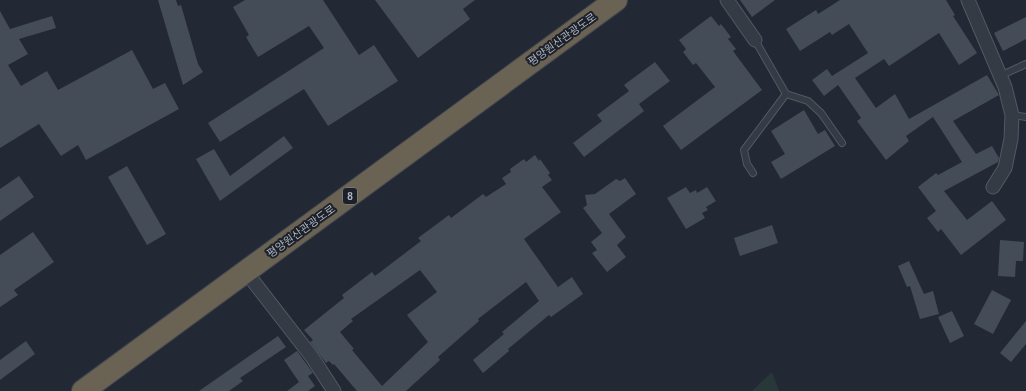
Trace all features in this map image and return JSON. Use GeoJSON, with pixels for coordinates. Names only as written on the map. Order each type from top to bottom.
{"type":"FeatureCollection","features":[{"type":"Feature","properties":{"kind":"highway","name":"평양원산관광도로"},"geometry":{"type":"LineString","coordinates":[[83,391],[616,0]]}},
{"type":"Feature","properties":{"kind":"street"},"geometry":{"type":"LineString","coordinates":[[727,0],[755,40]]}},
{"type":"Feature","properties":{"kind":"street"},"geometry":{"type":"LineString","coordinates":[[968,0],[1005,87],[1012,115],[1011,139],[1005,168],[993,187]]}},
{"type":"Feature","properties":{"kind":"street"},"geometry":{"type":"LineString","coordinates":[[246,272],[312,357],[334,391]]}},
{"type":"Feature","properties":{"kind":"lane"},"geometry":{"type":"LineString","coordinates":[[755,40],[786,94],[808,101],[821,113],[842,143]]}},
{"type":"Feature","properties":{"kind":"lane"},"geometry":{"type":"LineString","coordinates":[[1000,76],[1026,64]]}},
{"type":"Feature","properties":{"kind":"lane"},"geometry":{"type":"LineString","coordinates":[[753,173],[747,164],[744,150],[786,94]]}},
{"type":"Feature","properties":{"kind":"lane"},"geometry":{"type":"LineString","coordinates":[[1012,115],[1026,117]]}},
{"type":"Feature","properties":{"kind":"shaded area"},"geometry":{"type":"Polygon","coordinates":[[[772,372],[779,391],[752,391],[772,372]]]}},
{"type":"Feature","properties":{"kind":"building"},"geometry":{"type":"Polygon","coordinates":[[[158,0],[176,0],[178,6],[181,5],[198,64],[203,72],[183,85],[158,0]]]}},
{"type":"Feature","properties":{"kind":"building"},"geometry":{"type":"Polygon","coordinates":[[[245,0],[323,0],[359,55],[374,45],[398,81],[328,126],[304,89],[220,142],[208,123],[324,48],[309,26],[258,57],[246,37],[249,35],[233,7],[245,0]]]}},
{"type":"Feature","properties":{"kind":"building"},"geometry":{"type":"Polygon","coordinates":[[[375,0],[475,0],[463,9],[470,19],[418,58],[375,0]]]}},
{"type":"Feature","properties":{"kind":"building"},"geometry":{"type":"Polygon","coordinates":[[[740,0],[775,0],[752,17],[740,0]]]}},
{"type":"Feature","properties":{"kind":"building"},"geometry":{"type":"Polygon","coordinates":[[[840,0],[946,0],[955,15],[953,16],[977,53],[959,65],[939,33],[889,66],[884,59],[855,78],[876,108],[895,94],[909,119],[987,75],[999,95],[953,121],[976,154],[992,146],[999,158],[998,162],[944,191],[967,220],[992,201],[1006,220],[961,255],[941,229],[938,232],[927,218],[936,211],[918,187],[936,173],[938,175],[962,162],[933,117],[906,136],[909,141],[886,160],[857,121],[861,118],[838,85],[824,96],[812,80],[827,69],[832,76],[868,53],[849,24],[832,35],[830,32],[800,51],[786,29],[816,10],[818,14],[840,0]]]}},
{"type":"Feature","properties":{"kind":"building"},"geometry":{"type":"Polygon","coordinates":[[[0,11],[10,29],[52,16],[56,28],[19,39],[28,54],[8,65],[21,86],[47,71],[58,90],[132,50],[153,89],[165,83],[179,109],[86,160],[78,145],[61,156],[39,124],[0,148],[0,11]]]}},
{"type":"Feature","properties":{"kind":"building"},"geometry":{"type":"Polygon","coordinates":[[[711,16],[719,26],[721,24],[731,37],[728,39],[736,49],[733,51],[762,90],[681,150],[663,126],[715,87],[696,63],[693,65],[683,52],[686,49],[679,40],[711,16]]]}},
{"type":"Feature","properties":{"kind":"building"},"geometry":{"type":"Polygon","coordinates":[[[1026,17],[1026,39],[1003,51],[994,33],[1026,17]]]}},
{"type":"Feature","properties":{"kind":"building"},"geometry":{"type":"Polygon","coordinates":[[[655,62],[670,81],[639,104],[644,111],[584,157],[573,143],[602,121],[597,115],[629,91],[624,85],[655,62]]]}},
{"type":"Feature","properties":{"kind":"building"},"geometry":{"type":"Polygon","coordinates":[[[804,110],[818,134],[825,130],[835,146],[781,179],[771,162],[785,154],[771,131],[804,110]]]}},
{"type":"Feature","properties":{"kind":"building"},"geometry":{"type":"Polygon","coordinates":[[[284,136],[293,148],[220,201],[196,159],[214,149],[230,176],[284,136]]]}},
{"type":"Feature","properties":{"kind":"building"},"geometry":{"type":"Polygon","coordinates":[[[535,155],[539,161],[540,159],[550,173],[548,175],[552,180],[542,187],[561,212],[524,239],[558,287],[572,277],[583,294],[551,317],[549,315],[508,349],[509,351],[483,373],[473,360],[504,334],[502,332],[539,301],[526,282],[478,319],[479,321],[438,357],[440,360],[406,391],[357,391],[334,364],[333,365],[329,361],[326,363],[310,342],[313,340],[304,330],[344,298],[342,295],[372,272],[375,276],[421,241],[418,238],[449,215],[451,218],[483,194],[486,197],[506,184],[502,178],[511,172],[510,169],[524,159],[526,162],[535,155]],[[420,270],[351,319],[353,321],[340,332],[354,349],[352,350],[382,386],[428,342],[407,315],[437,292],[420,270]]]}},
{"type":"Feature","properties":{"kind":"building"},"geometry":{"type":"Polygon","coordinates":[[[127,166],[166,234],[147,245],[108,177],[127,166]]]}},
{"type":"Feature","properties":{"kind":"building"},"geometry":{"type":"Polygon","coordinates":[[[19,176],[34,197],[0,221],[0,189],[19,176]]]}},
{"type":"Feature","properties":{"kind":"building"},"geometry":{"type":"Polygon","coordinates":[[[625,178],[636,194],[609,214],[626,237],[617,245],[626,257],[607,272],[592,253],[597,250],[591,242],[602,233],[583,208],[587,205],[585,195],[595,194],[616,179],[620,181],[625,178]]]}},
{"type":"Feature","properties":{"kind":"building"},"geometry":{"type":"Polygon","coordinates":[[[686,187],[690,193],[696,190],[697,193],[707,187],[716,201],[706,207],[708,210],[702,213],[705,218],[686,229],[667,198],[686,187]]]}},
{"type":"Feature","properties":{"kind":"building"},"geometry":{"type":"Polygon","coordinates":[[[772,225],[778,243],[740,256],[734,238],[772,225]]]}},
{"type":"Feature","properties":{"kind":"building"},"geometry":{"type":"Polygon","coordinates":[[[33,232],[54,262],[14,290],[18,295],[0,307],[0,255],[33,232]]]}},
{"type":"Feature","properties":{"kind":"building"},"geometry":{"type":"Polygon","coordinates":[[[1000,240],[1024,242],[1023,261],[1016,261],[1015,277],[998,276],[1000,240]]]}},
{"type":"Feature","properties":{"kind":"building"},"geometry":{"type":"Polygon","coordinates":[[[909,261],[924,294],[933,291],[939,314],[920,319],[910,286],[907,287],[898,266],[909,261]]]}},
{"type":"Feature","properties":{"kind":"building"},"geometry":{"type":"Polygon","coordinates":[[[992,290],[1011,300],[993,334],[974,324],[992,290]]]}},
{"type":"Feature","properties":{"kind":"building"},"geometry":{"type":"Polygon","coordinates":[[[952,311],[964,336],[950,343],[938,317],[952,311]]]}},
{"type":"Feature","properties":{"kind":"building"},"geometry":{"type":"Polygon","coordinates":[[[1026,321],[1026,344],[1011,362],[1000,353],[1026,321]]]}},
{"type":"Feature","properties":{"kind":"building"},"geometry":{"type":"Polygon","coordinates":[[[278,336],[286,347],[240,378],[243,381],[229,391],[199,391],[278,336]]]}},
{"type":"Feature","properties":{"kind":"building"},"geometry":{"type":"Polygon","coordinates":[[[26,341],[35,354],[0,380],[0,360],[26,341]]]}},
{"type":"Feature","properties":{"kind":"building"},"geometry":{"type":"Polygon","coordinates":[[[297,351],[313,373],[308,376],[315,386],[308,391],[287,391],[299,382],[284,360],[297,351]]]}}]}
